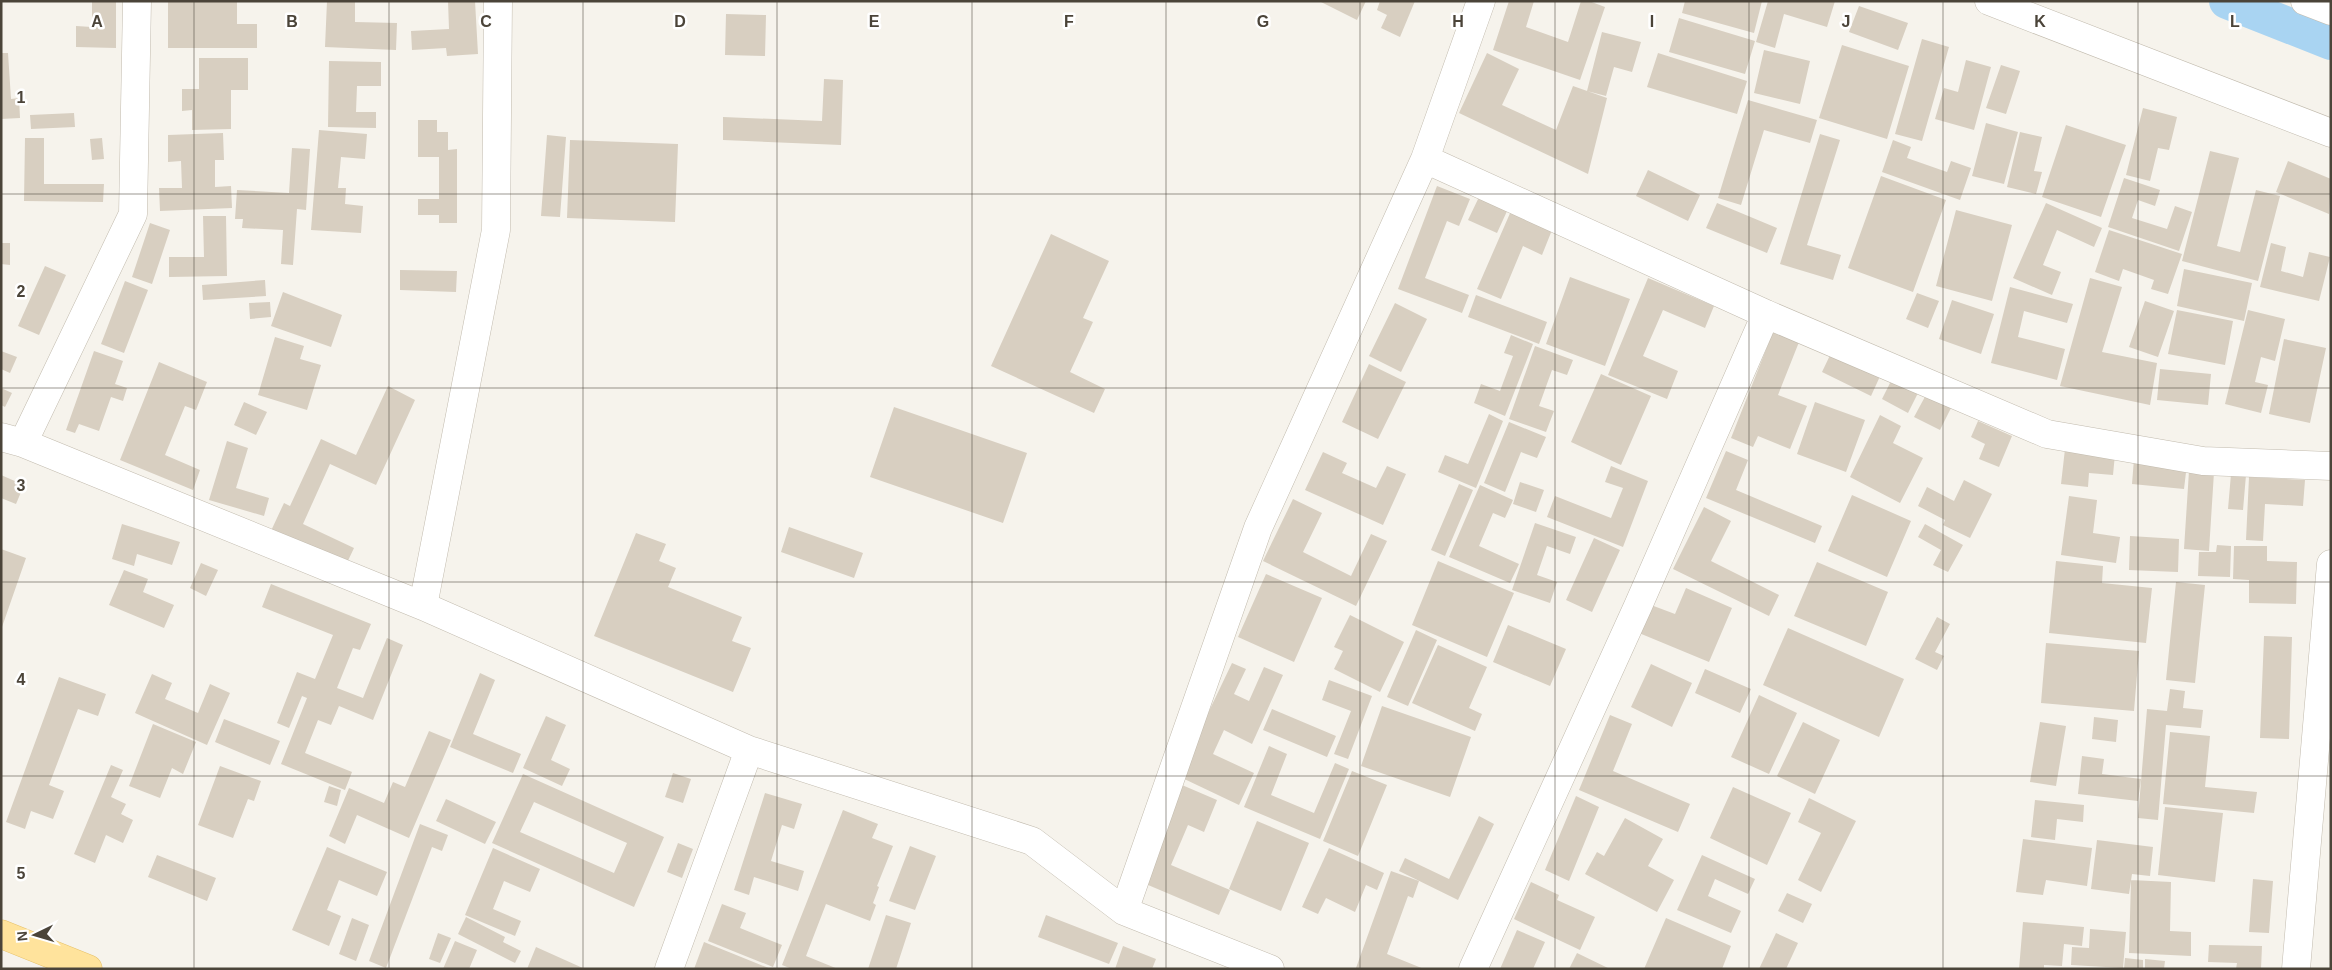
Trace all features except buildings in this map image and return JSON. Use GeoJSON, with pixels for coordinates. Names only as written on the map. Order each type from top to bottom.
{"type":"FeatureCollection","features":[{"type":"Feature","properties":{"kind":"main road"},"geometry":{"type":"LineString","coordinates":[[1,934],[88,969]]}},
{"type":"Feature","properties":{"kind":"street"},"geometry":{"type":"LineString","coordinates":[[137,1],[133,214],[12,440],[423,606],[749,750],[1032,841],[1124,911],[1270,969]]}},
{"type":"Feature","properties":{"kind":"street"},"geometry":{"type":"LineString","coordinates":[[423,606],[496,230],[498,1]]}},
{"type":"Feature","properties":{"kind":"street"},"geometry":{"type":"LineString","coordinates":[[1124,911],[1258,528],[1425,159],[1481,1]]}},
{"type":"Feature","properties":{"kind":"street"},"geometry":{"type":"LineString","coordinates":[[1989,1],[2331,133]]}},
{"type":"Feature","properties":{"kind":"street"},"geometry":{"type":"LineString","coordinates":[[2305,1],[2331,11]]}},
{"type":"Feature","properties":{"kind":"street"},"geometry":{"type":"LineString","coordinates":[[1425,159],[1766,314],[2047,434],[2203,461],[2331,466]]}},
{"type":"Feature","properties":{"kind":"street"},"geometry":{"type":"LineString","coordinates":[[1473,969],[1638,606],[1766,314]]}},
{"type":"Feature","properties":{"kind":"street"},"geometry":{"type":"LineString","coordinates":[[2296,969],[2331,564]]}},
{"type":"Feature","properties":{"kind":"street"},"geometry":{"type":"LineString","coordinates":[[669,969],[749,750]]}},
{"type":"Feature","properties":{"kind":"waterway"},"geometry":{"type":"LineString","coordinates":[[2227,1],[2331,42]]}}]}
